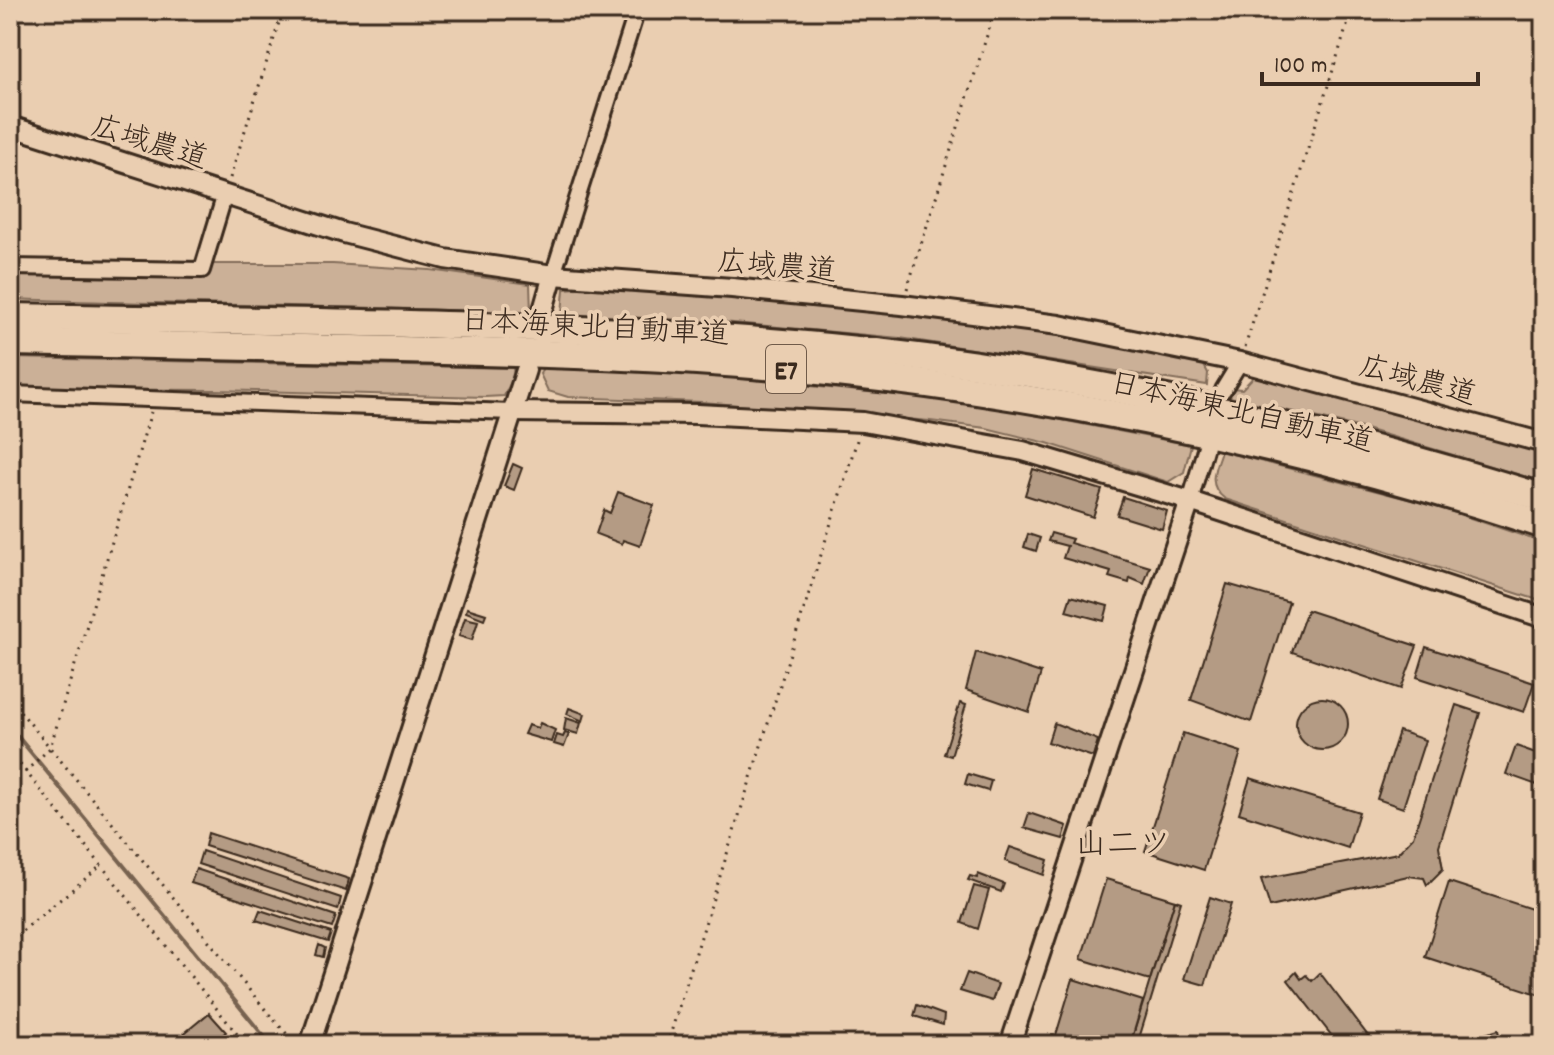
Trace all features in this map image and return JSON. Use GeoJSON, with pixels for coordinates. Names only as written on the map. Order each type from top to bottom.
{"type":"FeatureCollection","features":[{"type":"Feature","properties":{"kind":"highway","name":"日本海東北自動車道"},"geometry":{"type":"LineString","coordinates":[[10,317],[535,328],[708,337],[925,358],[1207,406],[1389,451],[1544,498]]}},
{"type":"Feature","properties":{"kind":"highway","name":"日本海東北自動車道"},"geometry":{"type":"LineString","coordinates":[[10,342],[518,353],[703,362],[840,374],[1013,396],[1199,431],[1302,454],[1544,525]]}},
{"type":"Feature","properties":{"kind":"street"},"geometry":{"type":"LineString","coordinates":[[543,310],[637,10]]}},
{"type":"Feature","properties":{"kind":"street","name":"広域農道"},"geometry":{"type":"LineString","coordinates":[[10,126],[394,247],[445,259],[553,275],[732,288],[1059,325],[1240,362],[1544,443]]}},
{"type":"Feature","properties":{"kind":"street"},"geometry":{"type":"LineString","coordinates":[[10,267],[202,270],[225,194]]}},
{"type":"Feature","properties":{"kind":"street"},"geometry":{"type":"LineString","coordinates":[[1223,390],[1240,362]]}},
{"type":"Feature","properties":{"kind":"street"},"geometry":{"type":"LineString","coordinates":[[310,1045],[526,370]]}},
{"type":"Feature","properties":{"kind":"street"},"geometry":{"type":"LineString","coordinates":[[10,394],[512,412],[697,414],[863,422],[1023,451],[1190,501],[1544,618]]}},
{"type":"Feature","properties":{"kind":"street"},"geometry":{"type":"LineString","coordinates":[[1010,1045],[1206,446]]}},
{"type":"Feature","properties":{"kind":"path"},"geometry":{"type":"LineString","coordinates":[[225,194],[283,10]]}},
{"type":"Feature","properties":{"kind":"path"},"geometry":{"type":"LineString","coordinates":[[902,305],[995,10]]}},
{"type":"Feature","properties":{"kind":"path"},"geometry":{"type":"LineString","coordinates":[[1240,362],[1352,10]]}},
{"type":"Feature","properties":{"kind":"path"},"geometry":{"type":"LineString","coordinates":[[25,772],[50,748],[156,397]]}},
{"type":"Feature","properties":{"kind":"path"},"geometry":{"type":"LineString","coordinates":[[667,1045],[863,422]]}},
{"type":"Feature","properties":{"kind":"path"},"geometry":{"type":"LineString","coordinates":[[10,699],[297,1045]]}},
{"type":"Feature","properties":{"kind":"path"},"geometry":{"type":"LineString","coordinates":[[10,752],[246,1045]]}},
{"type":"Feature","properties":{"kind":"path"},"geometry":{"type":"LineString","coordinates":[[10,941],[102,865]]}},
{"type":"Feature","properties":{"kind":"shaded area"},"geometry":{"type":"Polygon","coordinates":[[[10,264],[333,264],[430,270],[530,284],[531,313],[10,299],[10,264]]]}},
{"type":"Feature","properties":{"kind":"shaded area"},"geometry":{"type":"Polygon","coordinates":[[[630,284],[927,312],[1200,358],[1208,373],[1207,385],[900,338],[722,322],[562,315],[564,289],[630,284]]]}},
{"type":"Feature","properties":{"kind":"shaded area"},"geometry":{"type":"Polygon","coordinates":[[[10,358],[513,368],[514,376],[504,396],[485,397],[215,390],[10,389],[10,358]]]}},
{"type":"Feature","properties":{"kind":"shaded area"},"geometry":{"type":"Polygon","coordinates":[[[543,367],[705,375],[974,403],[1191,445],[1184,472],[1168,482],[1047,443],[986,428],[702,402],[568,397],[548,391],[540,374],[543,367]]]}},
{"type":"Feature","properties":{"kind":"shaded area"},"geometry":{"type":"Polygon","coordinates":[[[1259,371],[1544,446],[1544,482],[1366,429],[1229,397],[1231,388],[1242,389],[1259,371]]]}},
{"type":"Feature","properties":{"kind":"shaded area"},"geometry":{"type":"Polygon","coordinates":[[[1221,451],[1435,506],[1544,543],[1544,602],[1225,499],[1214,483],[1214,471],[1221,451]]]}},
{"type":"Feature","properties":{"kind":"building"},"geometry":{"type":"Polygon","coordinates":[[[1537,353],[1544,356],[1544,365],[1534,362],[1537,353]]]}},
{"type":"Feature","properties":{"kind":"building"},"geometry":{"type":"Polygon","coordinates":[[[513,464],[522,468],[514,490],[504,486],[513,464]]]}},
{"type":"Feature","properties":{"kind":"building"},"geometry":{"type":"Polygon","coordinates":[[[1033,469],[1102,490],[1093,517],[1025,495],[1033,469]]]}},
{"type":"Feature","properties":{"kind":"building"},"geometry":{"type":"Polygon","coordinates":[[[618,492],[654,505],[640,546],[623,540],[622,544],[596,534],[604,510],[610,513],[618,492]]]}},
{"type":"Feature","properties":{"kind":"building"},"geometry":{"type":"Polygon","coordinates":[[[1123,497],[1167,511],[1162,529],[1117,515],[1123,497]]]}},
{"type":"Feature","properties":{"kind":"building"},"geometry":{"type":"Polygon","coordinates":[[[1051,533],[1072,539],[1070,543],[1150,567],[1144,584],[1130,578],[1129,583],[1109,577],[1111,572],[1063,558],[1067,546],[1048,541],[1051,533]]]}},
{"type":"Feature","properties":{"kind":"building"},"geometry":{"type":"Polygon","coordinates":[[[1028,534],[1040,538],[1036,551],[1024,547],[1028,534]]]}},
{"type":"Feature","properties":{"kind":"building"},"geometry":{"type":"Polygon","coordinates":[[[1227,584],[1289,602],[1251,722],[1191,700],[1227,584]]]}},
{"type":"Feature","properties":{"kind":"building"},"geometry":{"type":"Polygon","coordinates":[[[1071,596],[1108,606],[1104,621],[1066,611],[1071,596]]]}},
{"type":"Feature","properties":{"kind":"building"},"geometry":{"type":"Polygon","coordinates":[[[467,608],[486,614],[484,619],[466,612],[467,608]]]}},
{"type":"Feature","properties":{"kind":"building"},"geometry":{"type":"Polygon","coordinates":[[[1307,610],[1417,646],[1401,689],[1292,652],[1307,610]]]}},
{"type":"Feature","properties":{"kind":"building"},"geometry":{"type":"Polygon","coordinates":[[[465,618],[478,621],[472,640],[459,636],[465,618]]]}},
{"type":"Feature","properties":{"kind":"building"},"geometry":{"type":"Polygon","coordinates":[[[1426,647],[1534,683],[1524,712],[1417,677],[1426,647]]]}},
{"type":"Feature","properties":{"kind":"building"},"geometry":{"type":"Polygon","coordinates":[[[976,652],[1041,673],[1029,712],[966,690],[976,652]]]}},
{"type":"Feature","properties":{"kind":"building"},"geometry":{"type":"Polygon","coordinates":[[[1322,698],[1340,706],[1348,724],[1340,742],[1322,750],[1304,742],[1296,724],[1304,706],[1322,698]]]}},
{"type":"Feature","properties":{"kind":"building"},"geometry":{"type":"Polygon","coordinates":[[[960,703],[966,705],[951,756],[944,754],[960,703]]]}},
{"type":"Feature","properties":{"kind":"building"},"geometry":{"type":"Polygon","coordinates":[[[1456,705],[1480,713],[1439,846],[1443,869],[1427,885],[1424,878],[1408,876],[1270,907],[1261,879],[1398,853],[1413,837],[1456,705]]]}},
{"type":"Feature","properties":{"kind":"building"},"geometry":{"type":"Polygon","coordinates":[[[569,708],[585,714],[583,721],[567,714],[569,708]]]}},
{"type":"Feature","properties":{"kind":"building"},"geometry":{"type":"Polygon","coordinates":[[[566,718],[581,723],[578,734],[564,730],[566,718]]]}},
{"type":"Feature","properties":{"kind":"building"},"geometry":{"type":"Polygon","coordinates":[[[540,723],[555,730],[551,742],[524,734],[528,725],[538,728],[540,723]]]}},
{"type":"Feature","properties":{"kind":"building"},"geometry":{"type":"Polygon","coordinates":[[[1054,723],[1098,740],[1093,757],[1048,742],[1054,723]]]}},
{"type":"Feature","properties":{"kind":"building"},"geometry":{"type":"Polygon","coordinates":[[[1399,731],[1425,740],[1403,808],[1377,799],[1399,731]]]}},
{"type":"Feature","properties":{"kind":"building"},"geometry":{"type":"Polygon","coordinates":[[[565,733],[569,734],[564,747],[554,744],[557,735],[563,737],[565,733]]]}},
{"type":"Feature","properties":{"kind":"building"},"geometry":{"type":"Polygon","coordinates":[[[1183,733],[1241,752],[1204,870],[1145,851],[1183,733]]]}},
{"type":"Feature","properties":{"kind":"building"},"geometry":{"type":"Polygon","coordinates":[[[1516,746],[1544,756],[1537,785],[1506,774],[1516,746]]]}},
{"type":"Feature","properties":{"kind":"building"},"geometry":{"type":"Polygon","coordinates":[[[1544,764],[1544,787],[1537,785],[1544,764]]]}},
{"type":"Feature","properties":{"kind":"building"},"geometry":{"type":"Polygon","coordinates":[[[968,774],[991,781],[988,791],[965,784],[968,774]]]}},
{"type":"Feature","properties":{"kind":"building"},"geometry":{"type":"Polygon","coordinates":[[[1250,778],[1359,812],[1348,848],[1239,813],[1250,778]]]}},
{"type":"Feature","properties":{"kind":"building"},"geometry":{"type":"Polygon","coordinates":[[[1029,813],[1067,826],[1063,839],[1024,828],[1029,813]]]}},
{"type":"Feature","properties":{"kind":"building"},"geometry":{"type":"Polygon","coordinates":[[[208,833],[349,879],[346,891],[205,846],[208,833]]]}},
{"type":"Feature","properties":{"kind":"building"},"geometry":{"type":"Polygon","coordinates":[[[1010,847],[1048,860],[1044,875],[1005,861],[1010,847]]]}},
{"type":"Feature","properties":{"kind":"building"},"geometry":{"type":"Polygon","coordinates":[[[202,851],[341,898],[338,910],[198,864],[202,851]]]}},
{"type":"Feature","properties":{"kind":"building"},"geometry":{"type":"Polygon","coordinates":[[[196,869],[336,916],[332,928],[191,883],[196,869]]]}},
{"type":"Feature","properties":{"kind":"building"},"geometry":{"type":"Polygon","coordinates":[[[978,874],[1004,884],[1001,892],[968,880],[970,876],[977,878],[978,874]]]}},
{"type":"Feature","properties":{"kind":"building"},"geometry":{"type":"Polygon","coordinates":[[[1106,879],[1175,900],[1150,980],[1081,959],[1106,879]]]}},
{"type":"Feature","properties":{"kind":"building"},"geometry":{"type":"Polygon","coordinates":[[[1449,882],[1544,913],[1544,996],[1425,957],[1449,882]]]}},
{"type":"Feature","properties":{"kind":"building"},"geometry":{"type":"Polygon","coordinates":[[[974,886],[989,890],[978,929],[962,923],[974,886]]]}},
{"type":"Feature","properties":{"kind":"building"},"geometry":{"type":"Polygon","coordinates":[[[1210,897],[1231,904],[1205,985],[1184,979],[1210,897]]]}},
{"type":"Feature","properties":{"kind":"building"},"geometry":{"type":"Polygon","coordinates":[[[1175,900],[1181,902],[1137,1045],[1130,1045],[1175,900]]]}},
{"type":"Feature","properties":{"kind":"building"},"geometry":{"type":"Polygon","coordinates":[[[260,910],[331,933],[328,942],[256,920],[260,910]]]}},
{"type":"Feature","properties":{"kind":"building"},"geometry":{"type":"Polygon","coordinates":[[[319,945],[325,948],[323,957],[316,955],[319,945]]]}},
{"type":"Feature","properties":{"kind":"building"},"geometry":{"type":"Polygon","coordinates":[[[1296,972],[1301,979],[1306,975],[1312,981],[1320,973],[1375,1045],[1339,1045],[1288,980],[1296,972]]]}},
{"type":"Feature","properties":{"kind":"building"},"geometry":{"type":"Polygon","coordinates":[[[967,973],[998,984],[992,1001],[960,991],[967,973]]]}},
{"type":"Feature","properties":{"kind":"building"},"geometry":{"type":"Polygon","coordinates":[[[1073,979],[1143,1001],[1130,1045],[1053,1045],[1073,979]]]}},
{"type":"Feature","properties":{"kind":"building"},"geometry":{"type":"Polygon","coordinates":[[[917,1005],[944,1015],[943,1025],[914,1016],[917,1005]]]}},
{"type":"Feature","properties":{"kind":"building"},"geometry":{"type":"Polygon","coordinates":[[[209,1013],[226,1032],[211,1045],[170,1045],[209,1013]]]}},
{"type":"Feature","properties":{"kind":"building"},"geometry":{"type":"Polygon","coordinates":[[[1498,1030],[1500,1040],[1506,1038],[1508,1045],[1450,1045],[1498,1030]]]}},
{"type":"Feature","properties":{"kind":"waterway"},"geometry":{"type":"LineString","coordinates":[[10,727],[271,1045]]}},
{"type":"Feature","properties":{"kind":"district","name":"山二ツ"},"geometry":{"type":"Point","coordinates":[1123,842]}}]}
